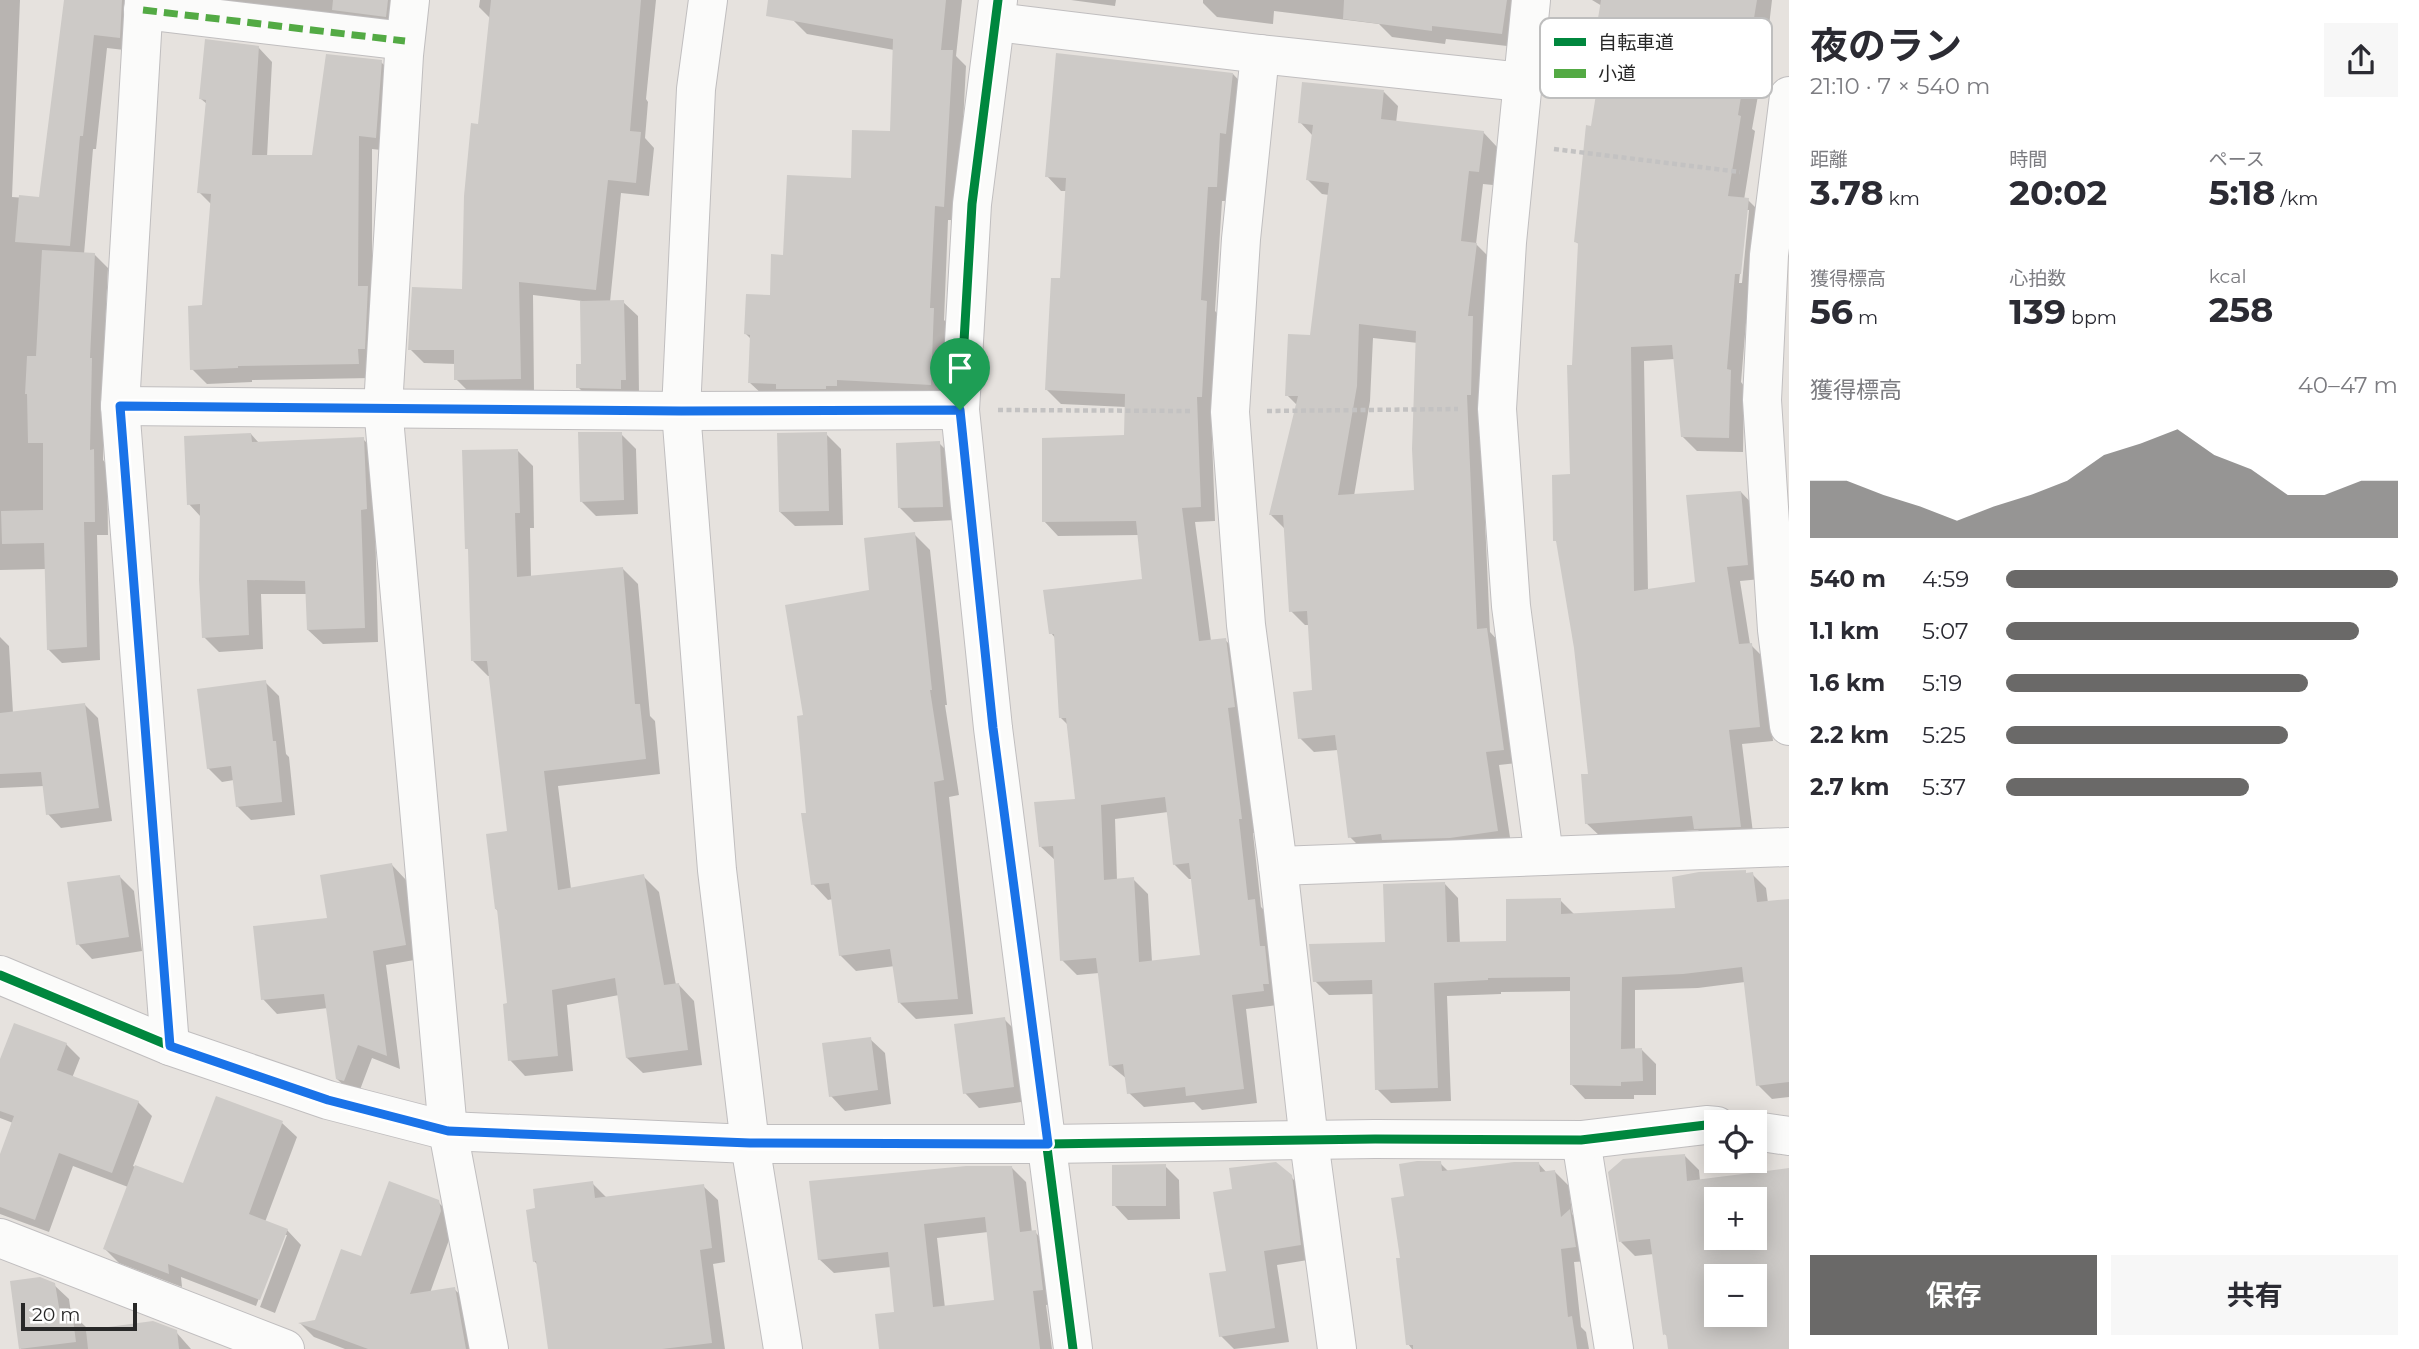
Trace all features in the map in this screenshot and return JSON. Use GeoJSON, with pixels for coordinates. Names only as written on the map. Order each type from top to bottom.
{"type":"FeatureCollection","features":[{"type":"Feature","properties":{"kind":"street"},"geometry":{"type":"LineString","coordinates":[[410,0],[405,41],[383,407],[448,1131],[488,1349]]}},
{"type":"Feature","properties":{"kind":"street"},"geometry":{"type":"LineString","coordinates":[[708,0],[696,89],[681,411],[718,870],[750,1143],[783,1349]]}},
{"type":"Feature","properties":{"kind":"street"},"geometry":{"type":"LineString","coordinates":[[1531,0],[1516,144],[1497,409],[1511,606],[1544,856]]}},
{"type":"Feature","properties":{"kind":"street"},"geometry":{"type":"LineString","coordinates":[[170,1046],[120,406],[143,5],[405,41]]}},
{"type":"Feature","properties":{"kind":"street"},"geometry":{"type":"LineString","coordinates":[[1073,1349],[993,728],[960,410],[972,204],[997,11],[1260,54],[1522,82]]}},
{"type":"Feature","properties":{"kind":"street"},"geometry":{"type":"LineString","coordinates":[[1260,54],[1241,239],[1230,404],[1246,625],[1278,866],[1308,1142],[1337,1349]]}},
{"type":"Feature","properties":{"kind":"street"},"geometry":{"type":"LineString","coordinates":[[1789,96],[1769,255],[1776,400],[1777,630],[1789,726]]}},
{"type":"Feature","properties":{"kind":"street"},"geometry":{"type":"LineString","coordinates":[[120,406],[681,411],[960,410]]}},
{"type":"Feature","properties":{"kind":"street"},"geometry":{"type":"LineString","coordinates":[[1278,866],[1789,847]]}},
{"type":"Feature","properties":{"kind":"street"},"geometry":{"type":"LineString","coordinates":[[0,975],[170,1046],[328,1100],[448,1131],[750,1143],[1048,1144],[1375,1139],[1581,1140],[1704,1125]]}},
{"type":"Feature","properties":{"kind":"street"},"geometry":{"type":"LineString","coordinates":[[1767,1133],[1789,1136]]}},
{"type":"Feature","properties":{"kind":"street"},"geometry":{"type":"LineString","coordinates":[[1581,1140],[1614,1349]]}},
{"type":"Feature","properties":{"kind":"street"},"geometry":{"type":"LineString","coordinates":[[0,1238],[224,1337],[285,1349]]}},
{"type":"Feature","properties":{"kind":"path"},"geometry":{"type":"LineString","coordinates":[[1516,144],[1779,177]]}},
{"type":"Feature","properties":{"kind":"building"},"geometry":{"type":"Polygon","coordinates":[[[64,0],[122,0],[120,38],[94,35],[83,136],[80,136],[70,246],[15,242],[19,195],[39,197],[64,0]]]}},
{"type":"Feature","properties":{"kind":"building"},"geometry":{"type":"Polygon","coordinates":[[[333,0],[388,0],[386,17],[332,10],[333,0]]]}},
{"type":"Feature","properties":{"kind":"building"},"geometry":{"type":"Polygon","coordinates":[[[491,0],[641,0],[630,131],[641,132],[636,183],[608,180],[596,290],[519,282],[521,379],[454,380],[454,350],[408,350],[412,287],[462,289],[464,196],[471,123],[478,124],[491,0]]]}},
{"type":"Feature","properties":{"kind":"building"},"geometry":{"type":"Polygon","coordinates":[[[768,0],[946,0],[941,50],[953,50],[944,207],[935,206],[930,308],[934,308],[931,385],[837,380],[837,386],[826,386],[826,389],[776,389],[776,384],[748,383],[750,335],[744,334],[746,294],[770,295],[771,254],[783,255],[787,175],[851,178],[852,130],[890,131],[893,39],[766,16],[768,0]]]}},
{"type":"Feature","properties":{"kind":"building"},"geometry":{"type":"Polygon","coordinates":[[[1344,0],[1507,0],[1502,34],[1432,26],[1432,31],[1343,19],[1344,0]]]}},
{"type":"Feature","properties":{"kind":"building"},"geometry":{"type":"Polygon","coordinates":[[[1601,0],[1757,0],[1754,18],[1598,18],[1601,0]]]}},
{"type":"Feature","properties":{"kind":"building"},"geometry":{"type":"Polygon","coordinates":[[[205,39],[259,46],[252,155],[312,155],[326,54],[382,60],[376,138],[359,136],[358,286],[368,286],[365,349],[358,349],[359,364],[238,366],[190,370],[188,306],[202,305],[211,194],[197,193],[206,100],[199,99],[205,39]]]}},
{"type":"Feature","properties":{"kind":"building"},"geometry":{"type":"Polygon","coordinates":[[[1056,53],[1233,73],[1226,134],[1220,133],[1217,187],[1208,187],[1201,300],[1207,301],[1202,397],[1197,397],[1201,507],[1182,508],[1199,641],[1226,638],[1235,707],[1228,708],[1242,819],[1239,819],[1248,900],[1255,899],[1260,946],[1265,946],[1269,984],[1263,984],[1264,991],[1232,995],[1244,1089],[1186,1096],[1185,1087],[1127,1094],[1123,1064],[1109,1066],[1096,958],[1060,961],[1053,846],[1039,847],[1034,802],[1075,799],[1066,718],[1059,718],[1054,634],[1049,634],[1043,590],[1142,579],[1136,521],[1042,522],[1042,438],[1124,435],[1125,394],[1045,390],[1051,278],[1060,278],[1066,178],[1045,177],[1056,53]],[[1165,797],[1101,805],[1104,880],[1134,877],[1139,962],[1200,955],[1189,863],[1173,865],[1165,797]]]}},
{"type":"Feature","properties":{"kind":"building"},"geometry":{"type":"Polygon","coordinates":[[[1302,82],[1384,90],[1381,119],[1484,131],[1479,172],[1469,171],[1461,241],[1477,243],[1468,316],[1473,316],[1471,395],[1467,395],[1477,629],[1487,628],[1504,750],[1486,752],[1498,831],[1450,838],[1382,840],[1381,834],[1348,838],[1335,735],[1298,739],[1293,692],[1312,690],[1307,611],[1289,612],[1283,515],[1269,515],[1298,396],[1285,396],[1288,334],[1310,335],[1329,183],[1306,180],[1313,125],[1298,123],[1302,82]],[[1359,324],[1357,386],[1338,495],[1414,490],[1412,449],[1416,331],[1359,324]]]}},
{"type":"Feature","properties":{"kind":"building"},"geometry":{"type":"Polygon","coordinates":[[[1595,98],[1741,98],[1738,115],[1741,116],[1728,196],[1749,198],[1741,274],[1735,274],[1727,369],[1731,370],[1729,438],[1681,437],[1672,345],[1631,347],[1634,591],[1695,582],[1686,495],[1741,491],[1748,565],[1727,567],[1739,644],[1752,643],[1760,727],[1729,730],[1741,827],[1694,829],[1692,816],[1585,824],[1581,774],[1588,774],[1574,648],[1556,541],[1553,541],[1552,475],[1570,474],[1567,365],[1572,365],[1578,243],[1574,242],[1586,125],[1591,126],[1595,98]]]}},
{"type":"Feature","properties":{"kind":"building"},"geometry":{"type":"Polygon","coordinates":[[[42,250],[95,253],[90,358],[90,450],[94,449],[95,522],[84,522],[87,647],[47,650],[44,543],[2,544],[1,511],[43,510],[43,443],[28,443],[25,394],[27,356],[36,356],[42,250]]]}},
{"type":"Feature","properties":{"kind":"building"},"geometry":{"type":"Polygon","coordinates":[[[624,300],[626,380],[621,380],[621,389],[576,388],[576,364],[581,364],[580,301],[624,300]]]}},
{"type":"Feature","properties":{"kind":"building"},"geometry":{"type":"Polygon","coordinates":[[[578,432],[622,432],[624,500],[580,502],[578,432]]]}},
{"type":"Feature","properties":{"kind":"building"},"geometry":{"type":"Polygon","coordinates":[[[827,432],[829,511],[779,512],[777,433],[827,432]]]}},
{"type":"Feature","properties":{"kind":"building"},"geometry":{"type":"Polygon","coordinates":[[[251,433],[252,442],[364,437],[367,509],[361,510],[365,628],[307,630],[305,581],[247,580],[249,635],[202,638],[199,580],[200,504],[187,505],[184,436],[251,433]]]}},
{"type":"Feature","properties":{"kind":"building"},"geometry":{"type":"Polygon","coordinates":[[[940,441],[943,507],[898,508],[896,443],[940,441]]]}},
{"type":"Feature","properties":{"kind":"building"},"geometry":{"type":"Polygon","coordinates":[[[518,449],[520,513],[515,513],[517,577],[623,567],[635,704],[640,704],[646,759],[544,771],[558,890],[644,874],[664,985],[679,983],[688,1050],[626,1058],[615,978],[552,990],[558,1056],[508,1061],[503,1004],[507,1003],[486,834],[507,831],[487,661],[471,661],[462,450],[518,449]]]}},
{"type":"Feature","properties":{"kind":"building"},"geometry":{"type":"Polygon","coordinates":[[[915,532],[930,690],[944,780],[934,782],[958,999],[898,1003],[890,949],[839,956],[829,883],[811,885],[801,813],[806,813],[797,716],[803,715],[785,605],[869,590],[864,538],[915,532]]]}},
{"type":"Feature","properties":{"kind":"building"},"geometry":{"type":"Polygon","coordinates":[[[266,680],[282,802],[236,807],[231,766],[207,769],[197,689],[266,680]]]}},
{"type":"Feature","properties":{"kind":"building"},"geometry":{"type":"Polygon","coordinates":[[[85,703],[99,808],[46,815],[41,772],[0,774],[0,713],[85,703]]]}},
{"type":"Feature","properties":{"kind":"building"},"geometry":{"type":"Polygon","coordinates":[[[392,863],[406,945],[373,951],[387,1056],[358,1045],[344,1081],[336,1079],[324,994],[261,1000],[253,926],[327,918],[320,875],[392,863]]]}},
{"type":"Feature","properties":{"kind":"building"},"geometry":{"type":"Polygon","coordinates":[[[1746,870],[1746,873],[1753,872],[1757,902],[1789,899],[1789,1082],[1756,1086],[1742,967],[1622,977],[1621,1049],[1642,1048],[1643,1081],[1621,1082],[1621,1086],[1570,1085],[1570,977],[1488,978],[1434,983],[1438,1088],[1375,1090],[1372,980],[1313,982],[1309,944],[1385,942],[1383,884],[1445,882],[1447,942],[1506,941],[1506,899],[1561,898],[1561,914],[1675,908],[1672,877],[1699,872],[1746,870]]]}},
{"type":"Feature","properties":{"kind":"building"},"geometry":{"type":"Polygon","coordinates":[[[120,875],[129,937],[76,945],[67,882],[120,875]]]}},
{"type":"Feature","properties":{"kind":"building"},"geometry":{"type":"Polygon","coordinates":[[[1005,1017],[1014,1087],[963,1094],[954,1024],[1005,1017]]]}},
{"type":"Feature","properties":{"kind":"building"},"geometry":{"type":"Polygon","coordinates":[[[14,1023],[67,1043],[57,1070],[139,1101],[112,1173],[59,1153],[35,1220],[0,1207],[0,1154],[14,1116],[0,1111],[0,1059],[14,1023]]]}},
{"type":"Feature","properties":{"kind":"building"},"geometry":{"type":"Polygon","coordinates":[[[871,1037],[878,1090],[829,1097],[822,1043],[871,1037]]]}},
{"type":"Feature","properties":{"kind":"building"},"geometry":{"type":"Polygon","coordinates":[[[216,1096],[283,1121],[249,1214],[288,1229],[260,1300],[168,1264],[169,1274],[103,1249],[135,1165],[183,1183],[216,1096]]]}},
{"type":"Feature","properties":{"kind":"building"},"geometry":{"type":"Polygon","coordinates":[[[1685,1154],[1687,1181],[1767,1173],[1767,1171],[1789,1168],[1789,1349],[1668,1349],[1666,1334],[1663,1335],[1650,1239],[1619,1242],[1608,1172],[1623,1159],[1685,1154]]]}},
{"type":"Feature","properties":{"kind":"building"},"geometry":{"type":"Polygon","coordinates":[[[1441,1161],[1442,1171],[1514,1162],[1539,1162],[1540,1172],[1555,1170],[1561,1217],[1570,1209],[1576,1247],[1561,1249],[1568,1317],[1572,1316],[1577,1349],[1413,1349],[1413,1345],[1406,1345],[1396,1258],[1400,1258],[1391,1198],[1404,1196],[1399,1164],[1441,1161]]]}},
{"type":"Feature","properties":{"kind":"building"},"geometry":{"type":"Polygon","coordinates":[[[1276,1162],[1292,1175],[1301,1245],[1264,1251],[1275,1328],[1219,1337],[1209,1273],[1226,1271],[1213,1192],[1232,1189],[1229,1168],[1276,1162]]]}},
{"type":"Feature","properties":{"kind":"building"},"geometry":{"type":"Polygon","coordinates":[[[1166,1164],[1166,1206],[1112,1206],[1112,1165],[1166,1164]]]}},
{"type":"Feature","properties":{"kind":"building"},"geometry":{"type":"Polygon","coordinates":[[[966,1166],[1012,1166],[1020,1232],[1036,1230],[1043,1290],[1033,1291],[1040,1349],[879,1349],[875,1314],[894,1312],[888,1252],[818,1260],[809,1181],[966,1166]],[[985,1217],[924,1224],[933,1307],[994,1300],[985,1217]]]}},
{"type":"Feature","properties":{"kind":"building"},"geometry":{"type":"Polygon","coordinates":[[[389,1181],[439,1200],[441,1211],[410,1294],[455,1287],[466,1349],[368,1349],[298,1323],[315,1320],[341,1249],[361,1256],[389,1181]]]}},
{"type":"Feature","properties":{"kind":"building"},"geometry":{"type":"Polygon","coordinates":[[[593,1181],[595,1198],[704,1184],[712,1248],[700,1250],[712,1343],[662,1349],[548,1349],[526,1210],[535,1208],[533,1189],[593,1181]]]}},
{"type":"Feature","properties":{"kind":"building"},"geometry":{"type":"Polygon","coordinates":[[[40,1277],[55,1283],[60,1313],[72,1311],[76,1342],[19,1349],[10,1281],[40,1277]]]}},
{"type":"Feature","properties":{"kind":"building"},"geometry":{"type":"Polygon","coordinates":[[[153,1321],[177,1330],[179,1349],[88,1349],[86,1330],[153,1321]]]}},
{"type":"Feature","properties":{"kind":"marked path"},"geometry":{"type":"LineString","coordinates":[[143,10],[405,41]]}},
{"type":"Feature","properties":{"kind":"cycle path"},"geometry":{"type":"LineString","coordinates":[[998,0],[972,204],[960,410],[993,728],[1073,1349]]}},
{"type":"Feature","properties":{"kind":"cycle path"},"geometry":{"type":"LineString","coordinates":[[0,975],[170,1046],[328,1100],[448,1131],[750,1144],[1048,1144],[1375,1139],[1581,1140],[1704,1125]]}},
{"type":"Feature","properties":{"kind":"route"},"geometry":{"type":"LineString","coordinates":[[120,406],[681,411],[960,410],[993,728],[1048,1144],[750,1143],[448,1131],[328,1100],[170,1046],[120,406]]}}]}
